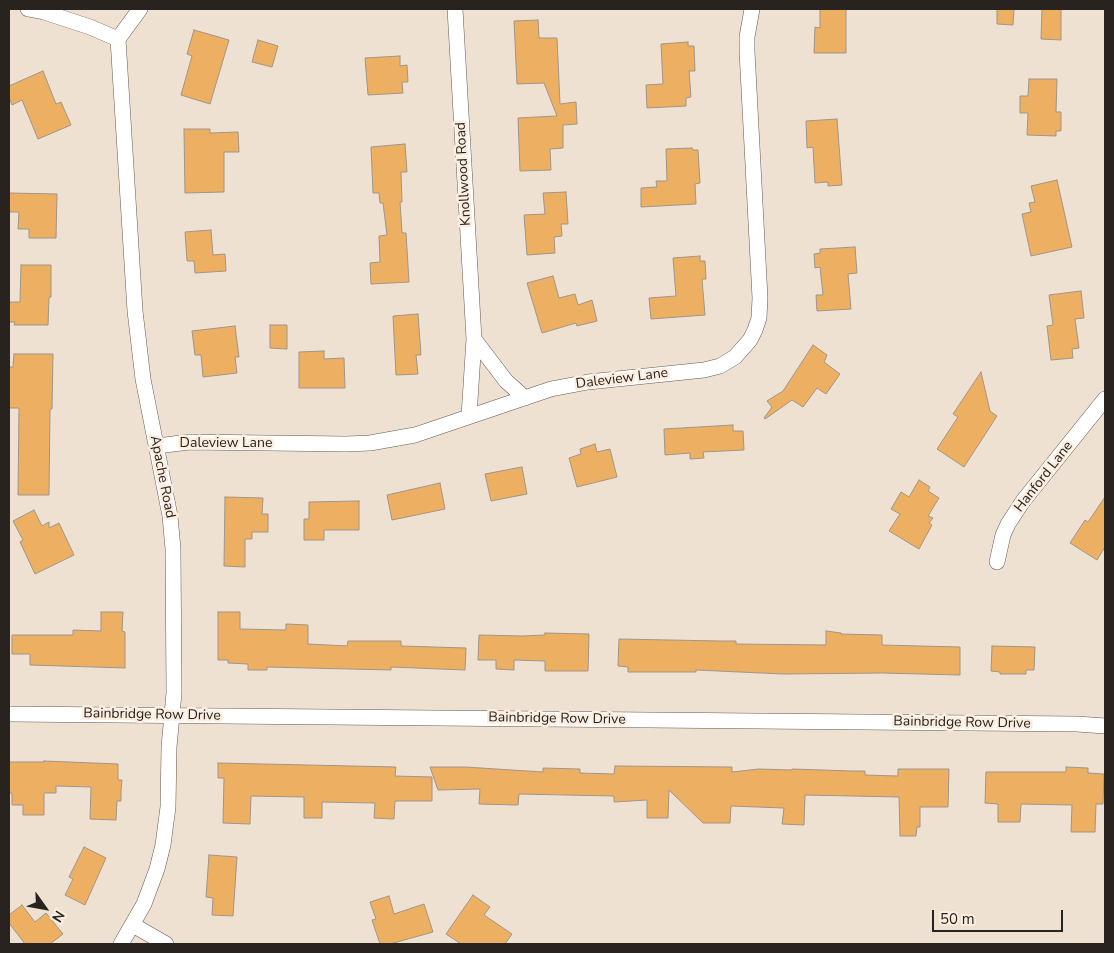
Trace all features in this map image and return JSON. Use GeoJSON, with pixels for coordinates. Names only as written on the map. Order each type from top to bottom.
{"type":"FeatureCollection","features":[{"type":"Feature","properties":{"kind":"street"},"geometry":{"type":"LineString","coordinates":[[28,9],[44,12],[90,27],[118,39],[140,9]]}},
{"type":"Feature","properties":{"kind":"street","name":"Knollwood Road"},"geometry":{"type":"LineString","coordinates":[[455,9],[474,339],[469,416]]}},
{"type":"Feature","properties":{"kind":"street","name":"Daleview Lane"},"geometry":{"type":"LineString","coordinates":[[157,446],[189,442],[370,443],[415,435],[550,389],[588,382],[704,370],[720,366],[735,357],[750,340],[759,318],[760,298],[747,51],[747,37],[752,9]]}},
{"type":"Feature","properties":{"kind":"street","name":"Apache Road"},"geometry":{"type":"LineString","coordinates":[[118,39],[135,311],[143,379],[170,516],[173,549],[174,694],[164,845],[144,904],[134,925],[121,944]]}},
{"type":"Feature","properties":{"kind":"street"},"geometry":{"type":"LineString","coordinates":[[474,339],[506,381],[525,398]]}},
{"type":"Feature","properties":{"kind":"street","name":"Hanford Lane"},"geometry":{"type":"LineString","coordinates":[[997,562],[1003,535],[1018,508],[1105,399]]}},
{"type":"Feature","properties":{"kind":"street","name":"Bainbridge Row Drive"},"geometry":{"type":"LineString","coordinates":[[9,714],[1105,726]]}},
{"type":"Feature","properties":{"kind":"street"},"geometry":{"type":"LineString","coordinates":[[134,925],[166,944]]}},
{"type":"Feature","properties":{"kind":"building"},"geometry":{"type":"Polygon","coordinates":[[[820,9],[846,9],[846,53],[814,53],[815,27],[820,28],[820,9]]]}},
{"type":"Feature","properties":{"kind":"building"},"geometry":{"type":"Polygon","coordinates":[[[997,9],[1014,9],[1013,25],[997,24],[997,9]]]}},
{"type":"Feature","properties":{"kind":"building"},"geometry":{"type":"Polygon","coordinates":[[[1042,9],[1061,9],[1061,40],[1041,39],[1042,9]]]}},
{"type":"Feature","properties":{"kind":"building"},"geometry":{"type":"Polygon","coordinates":[[[538,20],[539,38],[557,38],[560,104],[576,102],[577,124],[563,125],[563,148],[550,149],[551,170],[520,171],[518,118],[557,116],[544,83],[517,84],[514,21],[538,20]]]}},
{"type":"Feature","properties":{"kind":"building"},"geometry":{"type":"Polygon","coordinates":[[[194,30],[229,40],[210,104],[181,95],[192,56],[187,54],[194,30]]]}},
{"type":"Feature","properties":{"kind":"building"},"geometry":{"type":"Polygon","coordinates":[[[258,40],[278,46],[272,67],[252,62],[258,40]]]}},
{"type":"Feature","properties":{"kind":"building"},"geometry":{"type":"Polygon","coordinates":[[[688,42],[688,46],[694,46],[695,71],[689,71],[691,97],[686,98],[686,106],[647,108],[646,85],[663,84],[661,44],[688,42]]]}},
{"type":"Feature","properties":{"kind":"building"},"geometry":{"type":"Polygon","coordinates":[[[400,56],[400,66],[407,65],[408,82],[402,82],[403,93],[368,95],[365,58],[400,56]]]}},
{"type":"Feature","properties":{"kind":"building"},"geometry":{"type":"Polygon","coordinates":[[[43,71],[56,104],[61,102],[71,125],[38,139],[22,100],[12,105],[9,97],[9,86],[43,71]]]}},
{"type":"Feature","properties":{"kind":"building"},"geometry":{"type":"Polygon","coordinates":[[[1029,79],[1057,79],[1056,112],[1061,112],[1061,131],[1056,131],[1056,136],[1027,135],[1028,113],[1020,113],[1020,96],[1028,96],[1029,79]]]}},
{"type":"Feature","properties":{"kind":"building"},"geometry":{"type":"Polygon","coordinates":[[[837,119],[842,185],[828,186],[828,182],[815,183],[813,147],[807,148],[806,121],[837,119]]]}},
{"type":"Feature","properties":{"kind":"building"},"geometry":{"type":"Polygon","coordinates":[[[184,129],[210,129],[210,133],[238,132],[239,152],[224,152],[224,192],[185,193],[184,129]]]}},
{"type":"Feature","properties":{"kind":"building"},"geometry":{"type":"Polygon","coordinates":[[[405,144],[407,172],[401,172],[402,202],[400,202],[402,233],[406,233],[409,282],[371,284],[370,263],[380,262],[379,236],[387,235],[383,203],[380,203],[379,193],[373,193],[371,147],[405,144]]]}},
{"type":"Feature","properties":{"kind":"building"},"geometry":{"type":"Polygon","coordinates":[[[692,148],[693,150],[698,150],[700,183],[695,184],[696,204],[641,207],[641,188],[657,187],[656,181],[667,181],[666,149],[692,148]]]}},
{"type":"Feature","properties":{"kind":"building"},"geometry":{"type":"Polygon","coordinates":[[[1057,180],[1072,247],[1031,256],[1022,214],[1031,212],[1029,203],[1035,202],[1031,186],[1057,180]]]}},
{"type":"Feature","properties":{"kind":"building"},"geometry":{"type":"Polygon","coordinates":[[[566,192],[568,224],[561,224],[562,236],[554,237],[555,253],[527,255],[524,215],[545,214],[543,193],[566,192]]]}},
{"type":"Feature","properties":{"kind":"building"},"geometry":{"type":"Polygon","coordinates":[[[9,193],[57,194],[56,238],[29,238],[29,229],[18,229],[19,212],[9,212],[9,193]]]}},
{"type":"Feature","properties":{"kind":"building"},"geometry":{"type":"Polygon","coordinates":[[[211,230],[213,255],[225,254],[226,271],[195,273],[194,261],[187,261],[185,232],[211,230]]]}},
{"type":"Feature","properties":{"kind":"building"},"geometry":{"type":"Polygon","coordinates":[[[855,247],[857,273],[848,274],[851,309],[817,311],[816,295],[823,295],[820,267],[815,268],[814,254],[820,253],[820,249],[855,247]]]}},
{"type":"Feature","properties":{"kind":"building"},"geometry":{"type":"Polygon","coordinates":[[[700,256],[700,261],[705,261],[706,279],[702,279],[705,315],[651,319],[649,298],[676,296],[673,258],[700,256]]]}},
{"type":"Feature","properties":{"kind":"building"},"geometry":{"type":"Polygon","coordinates":[[[21,265],[51,265],[51,297],[49,297],[48,325],[14,325],[15,322],[9,322],[9,302],[20,302],[21,265]]]}},
{"type":"Feature","properties":{"kind":"building"},"geometry":{"type":"Polygon","coordinates":[[[553,276],[559,298],[575,294],[578,305],[592,300],[597,321],[577,326],[576,323],[542,333],[527,283],[553,276]]]}},
{"type":"Feature","properties":{"kind":"building"},"geometry":{"type":"Polygon","coordinates":[[[1081,291],[1084,318],[1075,319],[1079,348],[1072,349],[1073,358],[1051,360],[1047,326],[1053,325],[1049,295],[1081,291]]]}},
{"type":"Feature","properties":{"kind":"building"},"geometry":{"type":"Polygon","coordinates":[[[418,314],[421,355],[416,355],[418,374],[396,375],[393,316],[418,314]]]}},
{"type":"Feature","properties":{"kind":"building"},"geometry":{"type":"Polygon","coordinates":[[[270,325],[287,325],[287,349],[270,348],[270,325]]]}},
{"type":"Feature","properties":{"kind":"building"},"geometry":{"type":"Polygon","coordinates":[[[235,326],[239,357],[235,357],[237,373],[203,377],[201,355],[195,355],[192,331],[235,326]]]}},
{"type":"Feature","properties":{"kind":"building"},"geometry":{"type":"Polygon","coordinates":[[[813,345],[827,355],[824,362],[840,374],[826,394],[817,388],[803,407],[792,400],[765,419],[772,407],[767,401],[783,391],[813,345]]]}},
{"type":"Feature","properties":{"kind":"building"},"geometry":{"type":"Polygon","coordinates":[[[324,351],[324,359],[344,358],[345,388],[299,388],[299,352],[324,351]]]}},
{"type":"Feature","properties":{"kind":"building"},"geometry":{"type":"Polygon","coordinates":[[[14,354],[53,354],[49,495],[18,495],[19,408],[9,408],[9,367],[13,367],[14,354]]]}},
{"type":"Feature","properties":{"kind":"building"},"geometry":{"type":"Polygon","coordinates":[[[981,372],[990,411],[997,416],[964,467],[937,449],[958,417],[953,414],[981,372]]]}},
{"type":"Feature","properties":{"kind":"building"},"geometry":{"type":"Polygon","coordinates":[[[733,425],[733,431],[743,431],[744,450],[703,452],[704,458],[690,459],[690,453],[665,455],[664,429],[733,425]]]}},
{"type":"Feature","properties":{"kind":"building"},"geometry":{"type":"Polygon","coordinates":[[[595,444],[597,452],[610,449],[617,477],[577,487],[569,458],[581,454],[580,449],[595,444]]]}},
{"type":"Feature","properties":{"kind":"building"},"geometry":{"type":"Polygon","coordinates":[[[522,467],[527,494],[491,501],[485,474],[522,467]]]}},
{"type":"Feature","properties":{"kind":"building"},"geometry":{"type":"Polygon","coordinates":[[[919,480],[930,487],[928,491],[939,498],[928,516],[933,518],[929,523],[932,525],[919,549],[889,531],[900,514],[891,509],[901,492],[909,497],[919,480]]]}},
{"type":"Feature","properties":{"kind":"building"},"geometry":{"type":"Polygon","coordinates":[[[440,483],[445,509],[392,520],[387,495],[440,483]]]}},
{"type":"Feature","properties":{"kind":"building"},"geometry":{"type":"Polygon","coordinates":[[[225,497],[263,498],[262,514],[268,514],[268,532],[252,532],[252,539],[245,539],[245,567],[224,566],[225,497]]]}},
{"type":"Feature","properties":{"kind":"building"},"geometry":{"type":"Polygon","coordinates":[[[1105,497],[1105,547],[1097,560],[1070,543],[1085,520],[1088,522],[1105,497]]]}},
{"type":"Feature","properties":{"kind":"building"},"geometry":{"type":"Polygon","coordinates":[[[359,501],[359,530],[324,530],[324,540],[304,540],[304,519],[309,519],[309,502],[359,501]]]}},
{"type":"Feature","properties":{"kind":"building"},"geometry":{"type":"Polygon","coordinates":[[[34,510],[42,526],[49,522],[49,528],[59,523],[74,555],[35,574],[20,542],[23,540],[13,521],[34,510]]]}},
{"type":"Feature","properties":{"kind":"building"},"geometry":{"type":"Polygon","coordinates":[[[101,612],[123,612],[122,631],[125,632],[125,668],[30,665],[30,654],[12,654],[12,635],[73,635],[73,630],[101,631],[101,612]]]}},
{"type":"Feature","properties":{"kind":"building"},"geometry":{"type":"Polygon","coordinates":[[[218,612],[240,612],[240,629],[286,630],[286,624],[308,625],[308,644],[347,646],[348,641],[401,641],[401,646],[466,648],[465,670],[391,667],[391,670],[267,667],[267,670],[248,670],[248,664],[228,663],[228,660],[218,660],[218,612]]]}},
{"type":"Feature","properties":{"kind":"building"},"geometry":{"type":"Polygon","coordinates":[[[826,631],[841,634],[882,635],[882,645],[960,647],[960,675],[882,673],[783,674],[696,670],[696,672],[628,672],[628,667],[618,666],[619,639],[736,641],[736,644],[826,645],[826,631]]]}},
{"type":"Feature","properties":{"kind":"building"},"geometry":{"type":"Polygon","coordinates":[[[545,633],[589,634],[588,671],[545,671],[545,661],[514,660],[514,670],[496,669],[496,660],[478,660],[479,635],[522,636],[545,635],[545,633]]]}},
{"type":"Feature","properties":{"kind":"building"},"geometry":{"type":"Polygon","coordinates":[[[992,646],[1035,647],[1034,670],[1026,670],[1026,674],[1000,674],[1000,672],[991,671],[992,646]]]}},
{"type":"Feature","properties":{"kind":"building"},"geometry":{"type":"Polygon","coordinates":[[[44,761],[118,764],[118,780],[122,780],[121,801],[117,801],[116,820],[90,819],[91,787],[56,786],[56,793],[44,793],[44,815],[23,815],[23,805],[12,805],[12,793],[9,793],[9,762],[44,761]]]}},
{"type":"Feature","properties":{"kind":"building"},"geometry":{"type":"Polygon","coordinates":[[[218,763],[396,767],[395,776],[432,777],[432,801],[395,801],[394,819],[374,818],[375,803],[322,802],[322,818],[304,818],[304,797],[251,796],[250,824],[223,823],[224,778],[218,778],[218,763]]]}},
{"type":"Feature","properties":{"kind":"building"},"geometry":{"type":"Polygon","coordinates":[[[615,766],[732,767],[732,772],[759,769],[865,771],[865,775],[898,776],[898,769],[949,769],[948,807],[920,807],[920,827],[917,827],[916,836],[900,836],[899,797],[805,795],[804,825],[782,824],[784,808],[731,806],[730,823],[703,823],[669,790],[668,818],[647,818],[647,800],[614,802],[614,796],[519,794],[518,805],[479,804],[480,789],[438,790],[430,767],[465,767],[543,772],[543,768],[580,769],[580,773],[614,774],[615,766]]]}},
{"type":"Feature","properties":{"kind":"building"},"geometry":{"type":"Polygon","coordinates":[[[1066,767],[1088,768],[1088,773],[1104,774],[1103,804],[1096,804],[1095,832],[1071,832],[1072,805],[1021,804],[1020,822],[998,822],[998,804],[985,803],[986,772],[1066,772],[1066,767]]]}},
{"type":"Feature","properties":{"kind":"building"},"geometry":{"type":"Polygon","coordinates":[[[84,847],[106,858],[85,905],[65,895],[73,879],[69,877],[84,847]]]}},
{"type":"Feature","properties":{"kind":"building"},"geometry":{"type":"Polygon","coordinates":[[[209,855],[237,857],[233,916],[212,915],[213,898],[206,897],[209,855]]]}},
{"type":"Feature","properties":{"kind":"building"},"geometry":{"type":"Polygon","coordinates":[[[473,895],[490,907],[484,915],[512,934],[505,944],[461,944],[446,934],[473,895]]]}},
{"type":"Feature","properties":{"kind":"building"},"geometry":{"type":"Polygon","coordinates":[[[389,896],[394,914],[424,904],[433,932],[390,944],[380,944],[372,920],[376,919],[370,902],[389,896]]]}},
{"type":"Feature","properties":{"kind":"building"},"geometry":{"type":"Polygon","coordinates":[[[22,905],[35,922],[46,913],[63,934],[50,944],[25,944],[9,923],[9,915],[22,905]]]}}]}
